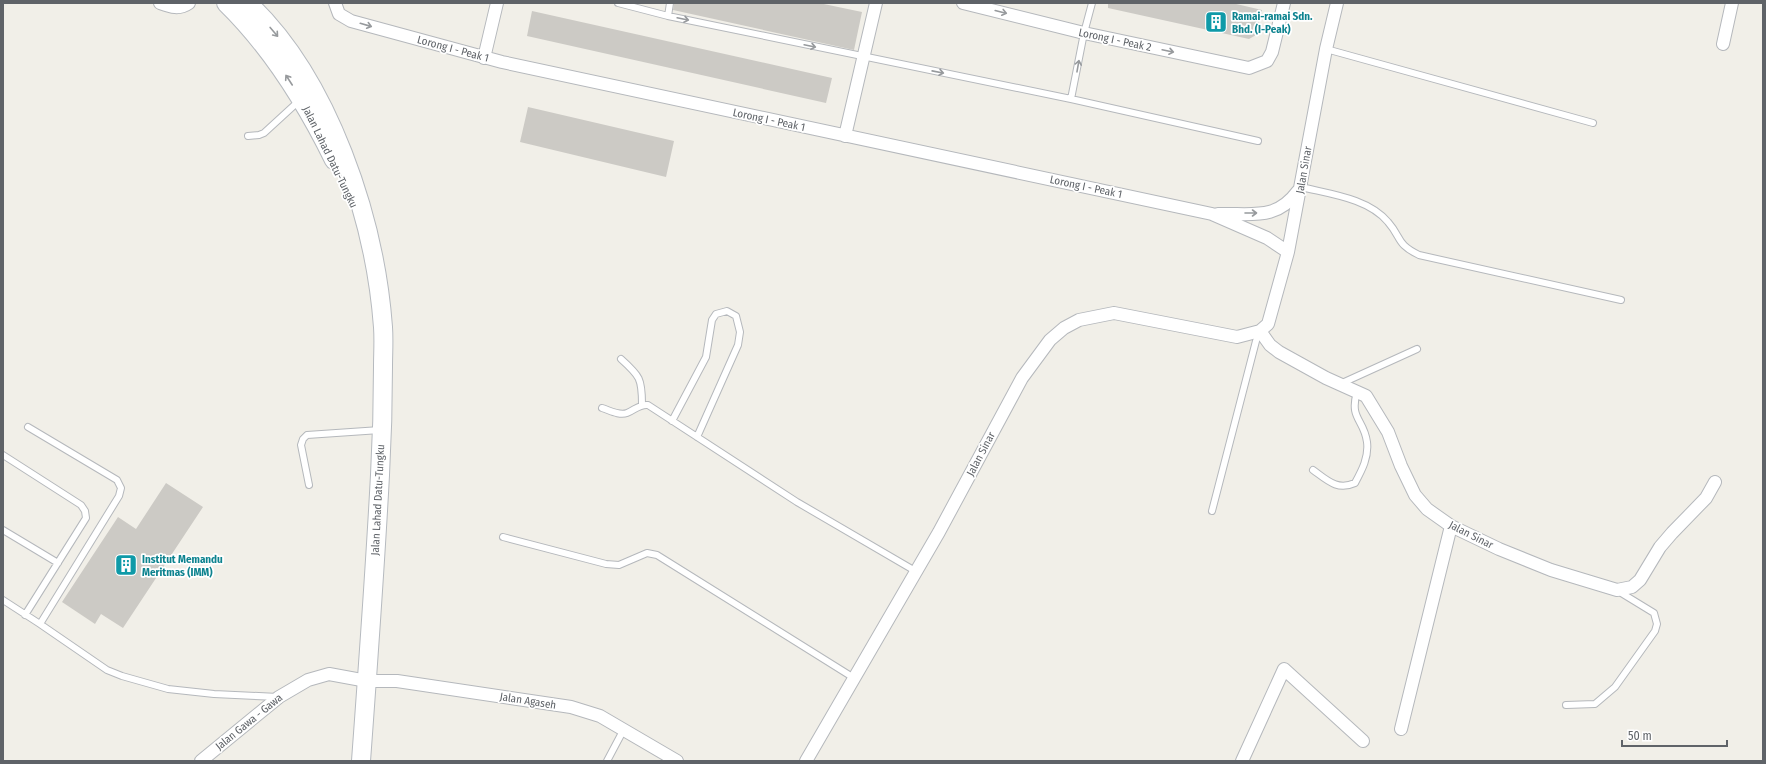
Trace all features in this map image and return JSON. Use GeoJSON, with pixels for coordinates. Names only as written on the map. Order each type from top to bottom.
{"type":"FeatureCollection","features":[{"type":"Feature","properties":{"kind":"main road","name":"Jalan Lahad Datu-Tungku"},"geometry":{"type":"LineString","coordinates":[[226,3],[258,37],[301,99],[316,124],[340,173],[369,239]]}},
{"type":"Feature","properties":{"kind":"main road","name":"Jalan Lahad Datu-Tungku"},"geometry":{"type":"LineString","coordinates":[[248,3],[286,47],[313,90],[334,132],[349,170],[361,207],[375,268],[384,328],[382,430],[361,761]]}},
{"type":"Feature","properties":{"kind":"street"},"geometry":{"type":"LineString","coordinates":[[160,3],[171,8],[183,7],[189,3]]}},
{"type":"Feature","properties":{"kind":"street"},"geometry":{"type":"LineString","coordinates":[[484,58],[497,3]]}},
{"type":"Feature","properties":{"kind":"street"},"geometry":{"type":"LineString","coordinates":[[845,136],[876,3]]}},
{"type":"Feature","properties":{"kind":"street","name":"Lorong I - Peak 2"},"geometry":{"type":"LineString","coordinates":[[963,3],[1084,33],[1249,68],[1267,61],[1272,52],[1284,3]]}},
{"type":"Feature","properties":{"kind":"street","name":"Jalan Sinar"},"geometry":{"type":"LineString","coordinates":[[806,761],[916,572],[1022,378],[1050,340],[1064,328],[1079,320],[1114,313],[1237,337],[1260,331],[1268,324],[1274,308],[1288,252],[1326,49],[1337,3]]}},
{"type":"Feature","properties":{"kind":"street"},"geometry":{"type":"LineString","coordinates":[[1723,44],[1732,3]]}},
{"type":"Feature","properties":{"kind":"street","name":"Lorong I - Peak 1"},"geometry":{"type":"LineString","coordinates":[[334,4],[339,14],[351,21],[484,58],[1212,214],[1267,238],[1288,252]]}},
{"type":"Feature","properties":{"kind":"street","name":"Lorong I - Peak 1"},"geometry":{"type":"LineString","coordinates":[[1212,214],[1272,212],[1291,201],[1301,188]]}},
{"type":"Feature","properties":{"kind":"street","name":"Jalan Sinar"},"geometry":{"type":"LineString","coordinates":[[1260,331],[1270,344],[1279,352],[1339,384],[1366,396],[1388,432],[1401,466],[1415,495],[1427,509],[1451,526],[1522,559],[1617,590]]}},
{"type":"Feature","properties":{"kind":"street"},"geometry":{"type":"LineString","coordinates":[[1617,590],[1632,587],[1640,580],[1660,547],[1706,498],[1715,482]]}},
{"type":"Feature","properties":{"kind":"street"},"geometry":{"type":"LineString","coordinates":[[1400,729],[1451,526]]}},
{"type":"Feature","properties":{"kind":"street"},"geometry":{"type":"LineString","coordinates":[[1242,761],[1284,669],[1363,741]]}},
{"type":"Feature","properties":{"kind":"street","name":"Jalan Gawa - Gawa"},"geometry":{"type":"LineString","coordinates":[[201,761],[279,697],[308,680],[329,674],[367,681]]}},
{"type":"Feature","properties":{"kind":"street","name":"Jalan Agaseh"},"geometry":{"type":"LineString","coordinates":[[367,681],[397,681],[532,700],[571,708],[600,716],[677,761]]}},
{"type":"Feature","properties":{"kind":"lane"},"geometry":{"type":"LineString","coordinates":[[618,3],[668,16],[864,58],[1072,99],[1258,141]]}},
{"type":"Feature","properties":{"kind":"lane"},"geometry":{"type":"LineString","coordinates":[[668,16],[670,3]]}},
{"type":"Feature","properties":{"kind":"lane"},"geometry":{"type":"LineString","coordinates":[[1072,99],[1084,33],[1092,3]]}},
{"type":"Feature","properties":{"kind":"lane"},"geometry":{"type":"LineString","coordinates":[[1326,49],[1593,123]]}},
{"type":"Feature","properties":{"kind":"lane"},"geometry":{"type":"LineString","coordinates":[[248,136],[264,133],[301,99]]}},
{"type":"Feature","properties":{"kind":"lane"},"geometry":{"type":"LineString","coordinates":[[1301,188],[1367,206],[1389,222],[1402,245],[1419,255],[1621,300]]}},
{"type":"Feature","properties":{"kind":"lane"},"geometry":{"type":"LineString","coordinates":[[672,421],[706,357],[712,320],[716,314],[727,311],[736,316],[740,332],[738,345],[697,437]]}},
{"type":"Feature","properties":{"kind":"lane"},"geometry":{"type":"LineString","coordinates":[[1212,511],[1256,341],[1260,331]]}},
{"type":"Feature","properties":{"kind":"lane"},"geometry":{"type":"LineString","coordinates":[[1339,384],[1418,349]]}},
{"type":"Feature","properties":{"kind":"lane"},"geometry":{"type":"LineString","coordinates":[[621,359],[636,372],[642,385],[642,404]]}},
{"type":"Feature","properties":{"kind":"lane"},"geometry":{"type":"LineString","coordinates":[[1313,470],[1332,484],[1346,487],[1355,483],[1367,454],[1367,441],[1353,406],[1357,392]]}},
{"type":"Feature","properties":{"kind":"lane"},"geometry":{"type":"LineString","coordinates":[[602,408],[619,414],[626,414],[642,404],[648,405],[797,502],[916,572]]}},
{"type":"Feature","properties":{"kind":"lane"},"geometry":{"type":"LineString","coordinates":[[28,427],[118,480],[122,488],[119,496],[40,624]]}},
{"type":"Feature","properties":{"kind":"lane"},"geometry":{"type":"LineString","coordinates":[[309,485],[301,445],[303,439],[307,435],[382,430]]}},
{"type":"Feature","properties":{"kind":"lane"},"geometry":{"type":"LineString","coordinates":[[3,455],[81,505],[85,511],[86,518],[25,615]]}},
{"type":"Feature","properties":{"kind":"lane"},"geometry":{"type":"LineString","coordinates":[[3,530],[58,563]]}},
{"type":"Feature","properties":{"kind":"lane"},"geometry":{"type":"LineString","coordinates":[[503,537],[606,564],[619,564],[647,553],[657,555],[854,678]]}},
{"type":"Feature","properties":{"kind":"lane"},"geometry":{"type":"LineString","coordinates":[[1566,705],[1595,704],[1615,686],[1655,632],[1657,624],[1654,613],[1617,590]]}},
{"type":"Feature","properties":{"kind":"lane"},"geometry":{"type":"LineString","coordinates":[[3,600],[107,670],[122,676],[168,688],[214,694],[279,697]]}},
{"type":"Feature","properties":{"kind":"lane"},"geometry":{"type":"LineString","coordinates":[[607,761],[624,729]]}},
{"type":"Feature","properties":{"kind":"building"},"geometry":{"type":"Polygon","coordinates":[[[674,3],[819,3],[862,12],[854,50],[673,10],[674,3]]]}},
{"type":"Feature","properties":{"kind":"building","name":"Ramai-ramai Sdn. Bhd. (I-Peak)"},"geometry":{"type":"Polygon","coordinates":[[[1108,3],[1232,3],[1262,10],[1256,35],[1249,39],[1108,8],[1108,3]]]}},
{"type":"Feature","properties":{"kind":"building"},"geometry":{"type":"Polygon","coordinates":[[[532,11],[832,78],[826,103],[527,36],[532,11]]]}},
{"type":"Feature","properties":{"kind":"building"},"geometry":{"type":"Polygon","coordinates":[[[528,107],[674,141],[666,177],[520,142],[528,107]]]}},
{"type":"Feature","properties":{"kind":"building","name":"Institut Memandu Meritmas (IMM)"},"geometry":{"type":"Polygon","coordinates":[[[166,483],[203,507],[123,628],[101,614],[95,624],[62,602],[118,517],[136,529],[166,483]]]}},
{"type":"Feature","properties":{"kind":"place","name":"Ramai-ramai Sdn. Bhd. (I-Peak)"},"geometry":{"type":"Point","coordinates":[1216,22]}},
{"type":"Feature","properties":{"kind":"place","name":"Institut Memandu Meritmas (IMM)"},"geometry":{"type":"Point","coordinates":[126,565]}}]}
